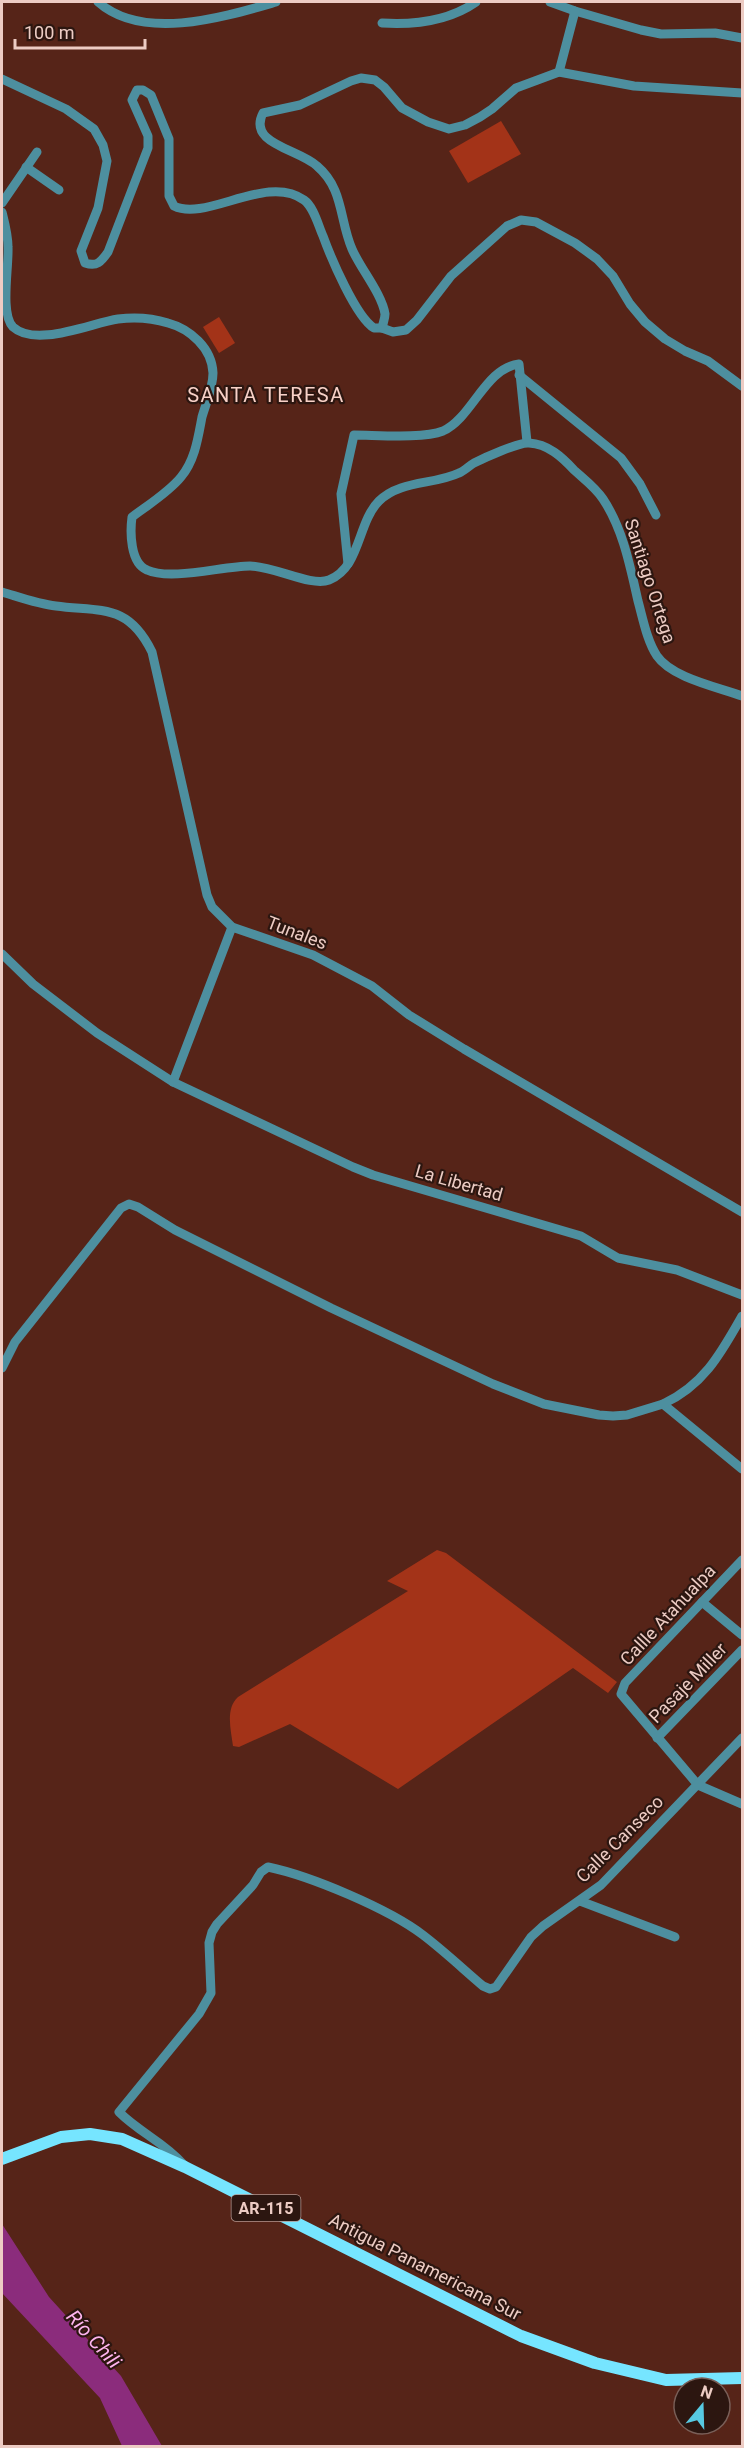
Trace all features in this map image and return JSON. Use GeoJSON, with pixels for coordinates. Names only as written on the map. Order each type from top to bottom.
{"type":"FeatureCollection","features":[{"type":"Feature","properties":{"kind":"main road","name":"Antigua Panamericana Sur"},"geometry":{"type":"LineString","coordinates":[[2,2159],[61,2136],[90,2134],[122,2139],[185,2167],[521,2336],[594,2363],[666,2380],[742,2378]]}},
{"type":"Feature","properties":{"kind":"street"},"geometry":{"type":"LineString","coordinates":[[98,2],[123,18],[152,24],[230,14],[276,2]]}},
{"type":"Feature","properties":{"kind":"street"},"geometry":{"type":"LineString","coordinates":[[382,23],[403,25],[447,18],[476,2]]}},
{"type":"Feature","properties":{"kind":"street"},"geometry":{"type":"LineString","coordinates":[[550,2],[651,32],[715,33],[742,38]]}},
{"type":"Feature","properties":{"kind":"street"},"geometry":{"type":"LineString","coordinates":[[559,72],[575,11]]}},
{"type":"Feature","properties":{"kind":"street"},"geometry":{"type":"LineString","coordinates":[[382,328],[385,313],[352,249],[345,230],[338,194],[327,175],[317,165],[304,156],[270,141],[261,133],[258,124],[263,113],[300,105],[362,78],[375,80],[402,108],[428,122],[449,129],[486,113],[516,88],[559,72],[634,86],[742,93]]}},
{"type":"Feature","properties":{"kind":"street"},"geometry":{"type":"LineString","coordinates":[[2,79],[66,109],[94,129],[103,145],[107,161],[98,208],[81,251],[85,263],[96,265],[108,252],[148,148],[148,136],[132,100],[137,90],[143,90],[151,94],[169,139],[169,196],[174,206],[183,210],[198,209],[256,193],[291,195],[304,200],[313,213],[327,249],[359,314],[368,325],[374,328],[393,332],[406,330],[417,320],[451,276],[507,226],[521,220],[536,222],[575,243],[597,259],[613,276],[630,304],[645,322],[665,339],[708,361],[742,386]]}},
{"type":"Feature","properties":{"kind":"street"},"geometry":{"type":"LineString","coordinates":[[2,202],[37,152]]}},
{"type":"Feature","properties":{"kind":"street"},"geometry":{"type":"LineString","coordinates":[[26,167],[59,190]]}},
{"type":"Feature","properties":{"kind":"street"},"geometry":{"type":"LineString","coordinates":[[2,212],[9,250],[6,308],[10,325],[21,333],[48,335],[104,322],[147,319],[168,323],[188,331],[205,348],[213,375],[195,451],[180,478],[132,517],[130,530],[137,562],[146,570],[166,574],[252,566],[288,572],[309,581],[328,580],[342,572],[348,564],[369,514],[380,500],[404,487],[459,474],[474,463],[527,442],[519,364],[509,366],[498,373],[443,431],[424,435],[354,435],[341,494],[348,564]]}},
{"type":"Feature","properties":{"kind":"street"},"geometry":{"type":"LineString","coordinates":[[519,375],[621,458],[640,484],[656,514]]}},
{"type":"Feature","properties":{"kind":"street","name":"Santiago Ortega"},"geometry":{"type":"LineString","coordinates":[[527,442],[544,446],[558,454],[602,497],[620,532],[649,639],[657,657],[678,673],[742,696]]}},
{"type":"Feature","properties":{"kind":"street","name":"Tunales"},"geometry":{"type":"LineString","coordinates":[[2,592],[56,606],[97,608],[111,612],[137,629],[146,640],[152,652],[207,895],[212,907],[232,927],[313,955],[372,986],[409,1014],[464,1048],[742,1212]]}},
{"type":"Feature","properties":{"kind":"street"},"geometry":{"type":"LineString","coordinates":[[173,1082],[232,927]]}},
{"type":"Feature","properties":{"kind":"street","name":"La Libertad"},"geometry":{"type":"LineString","coordinates":[[2,954],[33,984],[97,1034],[173,1082],[363,1172],[581,1236],[618,1258],[677,1270],[742,1295]]}},
{"type":"Feature","properties":{"kind":"street"},"geometry":{"type":"LineString","coordinates":[[2,1368],[15,1342],[121,1208],[129,1204],[138,1207],[175,1230],[331,1308],[513,1392],[544,1404],[599,1415],[627,1414],[663,1404],[686,1390],[714,1364],[742,1316]]}},
{"type":"Feature","properties":{"kind":"street"},"geometry":{"type":"LineString","coordinates":[[663,1404],[742,1469]]}},
{"type":"Feature","properties":{"kind":"street","name":"Callle Atahualpa"},"geometry":{"type":"LineString","coordinates":[[657,1738],[621,1694],[625,1683],[742,1560]]}},
{"type":"Feature","properties":{"kind":"street"},"geometry":{"type":"LineString","coordinates":[[702,1602],[742,1635]]}},
{"type":"Feature","properties":{"kind":"street","name":"Pasaje Miller"},"geometry":{"type":"LineString","coordinates":[[657,1738],[742,1650]]}},
{"type":"Feature","properties":{"kind":"street"},"geometry":{"type":"LineString","coordinates":[[657,1738],[698,1785],[742,1804]]}},
{"type":"Feature","properties":{"kind":"street","name":"Calle Canseco"},"geometry":{"type":"LineString","coordinates":[[185,2167],[171,2150],[137,2129],[119,2112],[199,2014],[211,1993],[209,1943],[212,1932],[253,1885],[261,1872],[268,1867],[328,1886],[391,1916],[422,1934],[483,1986],[490,1989],[496,1987],[531,1937],[602,1885],[742,1738]]}},
{"type":"Feature","properties":{"kind":"street"},"geometry":{"type":"LineString","coordinates":[[580,1901],[675,1936]]}},
{"type":"Feature","properties":{"kind":"shaded area"},"geometry":{"type":"Polygon","coordinates":[[[501,121],[521,154],[468,183],[449,151],[501,121]]]}},
{"type":"Feature","properties":{"kind":"shaded area"},"geometry":{"type":"Polygon","coordinates":[[[219,317],[235,343],[219,353],[203,327],[219,317]]]}},
{"type":"Feature","properties":{"kind":"shaded area"},"geometry":{"type":"Polygon","coordinates":[[[437,1550],[446,1553],[617,1682],[608,1693],[573,1668],[398,1789],[290,1724],[239,1747],[233,1746],[230,1714],[231,1707],[238,1697],[408,1591],[387,1581],[437,1550]]]}},
{"type":"Feature","properties":{"kind":"shaded area"},"geometry":{"type":"Polygon","coordinates":[[[2,2224],[49,2297],[121,2376],[162,2446],[122,2446],[100,2398],[2,2293],[2,2224]]]}},
{"type":"Feature","properties":{"kind":"district","name":"SANTA TERESA"},"geometry":{"type":"Point","coordinates":[266,395]}},
{"type":"Feature","properties":{"kind":"water label","name":"Río Chili"},"geometry":{"type":"Point","coordinates":[94,2339]}}]}
